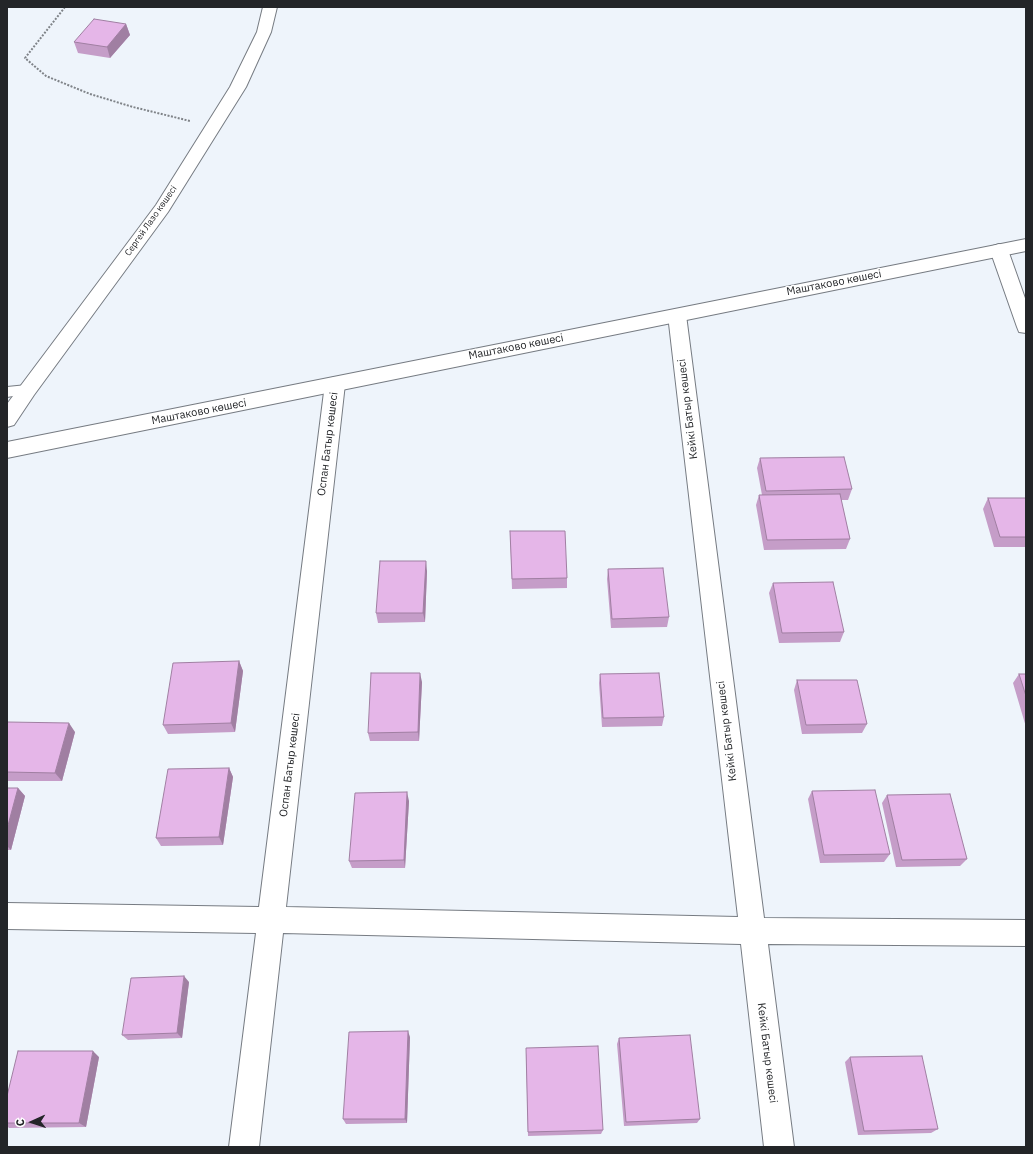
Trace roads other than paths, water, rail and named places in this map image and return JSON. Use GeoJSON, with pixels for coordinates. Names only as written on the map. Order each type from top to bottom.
{"type":"FeatureCollection","features":[{"type":"Feature","properties":{"kind":"street","name":"Сергей Лазо көшесі"},"geometry":{"type":"LineString","coordinates":[[7,420],[27,390],[162,208],[214,127],[238,87],[264,32],[270,7]]}},
{"type":"Feature","properties":{"kind":"street","name":"Маштаково көшесі"},"geometry":{"type":"LineString","coordinates":[[7,450],[1026,245]]}},
{"type":"Feature","properties":{"kind":"street"},"geometry":{"type":"LineString","coordinates":[[999,250],[1026,327]]}},
{"type":"Feature","properties":{"kind":"street","name":"Кейкі Батыр көшесі"},"geometry":{"type":"LineString","coordinates":[[677,315],[751,931],[779,1147]]}},
{"type":"Feature","properties":{"kind":"street","name":"Оспан Батыр көшесі"},"geometry":{"type":"LineString","coordinates":[[244,1147],[335,384]]}},
{"type":"Feature","properties":{"kind":"street"},"geometry":{"type":"LineString","coordinates":[[7,916],[271,920],[751,931],[1026,932]]}},
{"type":"Feature","properties":{"kind":"lane"},"geometry":{"type":"LineString","coordinates":[[7,392],[27,390]]}}]}
